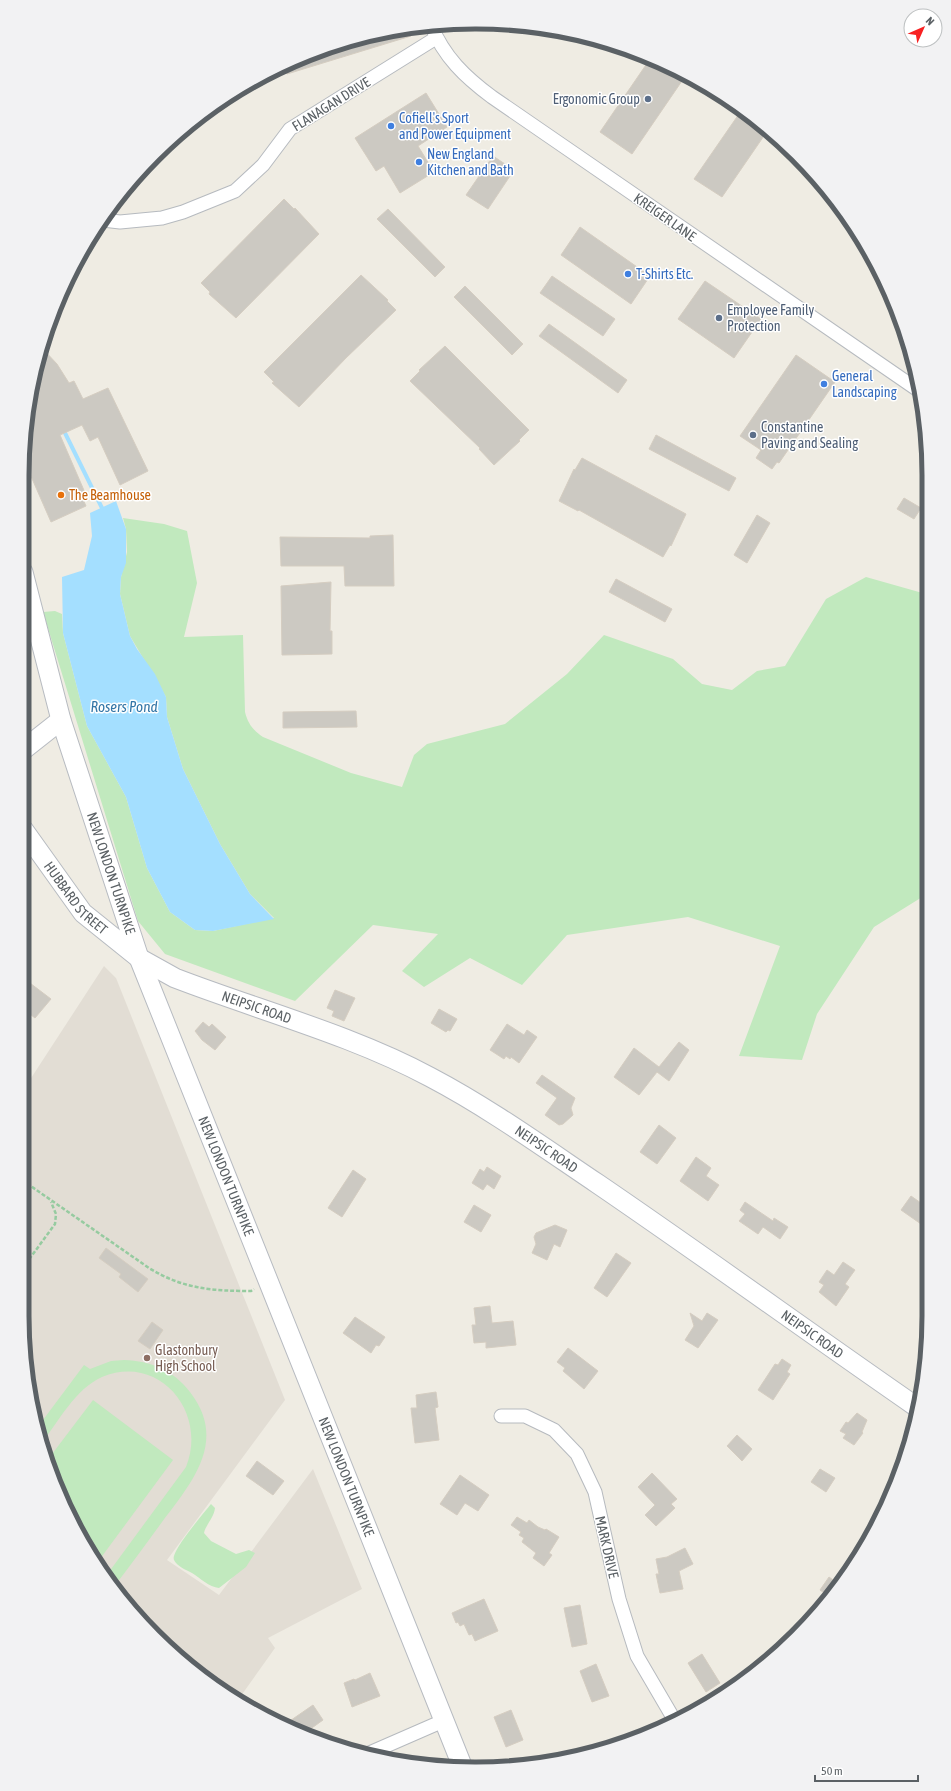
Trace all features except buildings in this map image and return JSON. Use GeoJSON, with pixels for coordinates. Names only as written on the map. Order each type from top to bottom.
{"type":"FeatureCollection","features":[{"type":"Feature","properties":{"kind":"street","name":"KREIGER LANE"},"geometry":{"type":"LineString","coordinates":[[433,31],[448,58],[464,75],[492,97],[913,386]]}},
{"type":"Feature","properties":{"kind":"street","name":"FLANAGAN DRIVE"},"geometry":{"type":"LineString","coordinates":[[109,221],[120,222],[162,218],[183,212],[235,190],[263,165],[290,128],[436,38]]}},
{"type":"Feature","properties":{"kind":"street","name":"NEW LONDON TURNPIKE"},"geometry":{"type":"LineString","coordinates":[[29,595],[61,720],[139,958],[460,1761]]}},
{"type":"Feature","properties":{"kind":"street"},"geometry":{"type":"LineString","coordinates":[[29,745],[61,720]]}},
{"type":"Feature","properties":{"kind":"street","name":"HUBBARD STREET"},"geometry":{"type":"LineString","coordinates":[[29,839],[83,913],[139,958]]}},
{"type":"Feature","properties":{"kind":"street","name":"NEIPSIC ROAD"},"geometry":{"type":"LineString","coordinates":[[139,958],[175,978],[345,1040],[428,1075],[461,1094],[494,1114],[658,1225],[913,1404]]}},
{"type":"Feature","properties":{"kind":"street","name":"MARK DRIVE"},"geometry":{"type":"LineString","coordinates":[[500,1416],[526,1416],[533,1419],[554,1430],[577,1454],[595,1492],[619,1599],[638,1656],[672,1716]]}},
{"type":"Feature","properties":{"kind":"street"},"geometry":{"type":"LineString","coordinates":[[376,1750],[443,1721]]}},
{"type":"Feature","properties":{"kind":"path"},"geometry":{"type":"LineString","coordinates":[[29,1185],[149,1268],[167,1278],[198,1289],[254,1291]]}},
{"type":"Feature","properties":{"kind":"path"},"geometry":{"type":"LineString","coordinates":[[29,1259],[55,1224],[55,1208],[48,1198]]}},
{"type":"Feature","properties":{"kind":"shaded area","name":"Glastonbury High School"},"geometry":{"type":"Polygon","coordinates":[[[104,966],[116,978],[285,1400],[167,1560],[219,1595],[313,1469],[362,1589],[268,1638],[275,1648],[241,1696],[204,1670],[181,1651],[140,1610],[121,1587],[104,1564],[75,1513],[53,1459],[44,1431],[38,1403],[30,1345],[29,1081],[104,966]]]}},
{"type":"Feature","properties":{"kind":"green space"},"geometry":{"type":"Polygon","coordinates":[[[123,518],[164,524],[187,531],[197,583],[184,637],[243,635],[245,712],[249,723],[256,732],[263,737],[351,773],[402,787],[414,755],[427,744],[505,724],[567,674],[604,635],[673,659],[702,684],[732,690],[757,671],[785,666],[826,599],[866,577],[922,593],[922,897],[874,927],[817,1014],[802,1060],[739,1056],[780,946],[688,917],[567,935],[522,985],[470,958],[424,987],[402,971],[438,934],[373,925],[295,1001],[165,954],[138,921],[43,612],[55,611],[62,614],[63,633],[87,726],[126,797],[147,868],[170,912],[195,930],[213,931],[274,918],[250,894],[220,844],[183,769],[167,717],[166,697],[130,636],[120,594],[121,577],[127,552],[126,529],[123,518]]]}},
{"type":"Feature","properties":{"kind":"green space"},"geometry":{"type":"Polygon","coordinates":[[[124,1360],[143,1362],[169,1372],[190,1392],[201,1410],[206,1427],[206,1444],[202,1460],[194,1476],[184,1492],[117,1582],[109,1571],[186,1467],[191,1446],[190,1426],[184,1408],[174,1392],[159,1380],[142,1373],[123,1372],[102,1377],[92,1382],[68,1406],[46,1437],[42,1421],[84,1365],[90,1369],[111,1361],[124,1360]]]}},
{"type":"Feature","properties":{"kind":"green space"},"geometry":{"type":"Polygon","coordinates":[[[93,1400],[173,1460],[101,1558],[75,1513],[52,1455],[93,1400]]]}},
{"type":"Feature","properties":{"kind":"green space"},"geometry":{"type":"Polygon","coordinates":[[[211,1504],[215,1508],[212,1518],[204,1533],[211,1541],[236,1554],[249,1550],[255,1553],[246,1567],[219,1588],[208,1584],[179,1566],[174,1560],[174,1556],[182,1541],[211,1504]]]}},
{"type":"Feature","properties":{"kind":"water","name":"Rosers Pond"},"geometry":{"type":"Polygon","coordinates":[[[116,501],[126,529],[126,563],[121,577],[120,594],[130,636],[137,649],[155,674],[166,697],[167,717],[183,769],[220,844],[250,894],[274,919],[213,931],[195,930],[170,912],[147,868],[126,797],[87,726],[63,633],[62,577],[84,570],[92,536],[90,513],[116,501]]]}},
{"type":"Feature","properties":{"kind":"waterway"},"geometry":{"type":"LineString","coordinates":[[65,433],[102,508]]}},
{"type":"Feature","properties":{"kind":"place","name":"Ergonomic Group"},"geometry":{"type":"Point","coordinates":[648,99]}},
{"type":"Feature","properties":{"kind":"place","name":"Cofiell's Sport and Power Equipment"},"geometry":{"type":"Point","coordinates":[391,126]}},
{"type":"Feature","properties":{"kind":"place","name":"New England Kitchen and Bath"},"geometry":{"type":"Point","coordinates":[419,162]}},
{"type":"Feature","properties":{"kind":"place","name":"T-Shirts Etc."},"geometry":{"type":"Point","coordinates":[628,274]}},
{"type":"Feature","properties":{"kind":"place","name":"Employee Family Protection"},"geometry":{"type":"Point","coordinates":[719,318]}},
{"type":"Feature","properties":{"kind":"place","name":"General Landscaping"},"geometry":{"type":"Point","coordinates":[824,384]}},
{"type":"Feature","properties":{"kind":"place","name":"Constantine Paving and Sealing"},"geometry":{"type":"Point","coordinates":[753,435]}},
{"type":"Feature","properties":{"kind":"place","name":"The Beamhouse"},"geometry":{"type":"Point","coordinates":[61,495]}},
{"type":"Feature","properties":{"kind":"place","name":"Glastonbury High School"},"geometry":{"type":"Point","coordinates":[147,1358]}}]}
